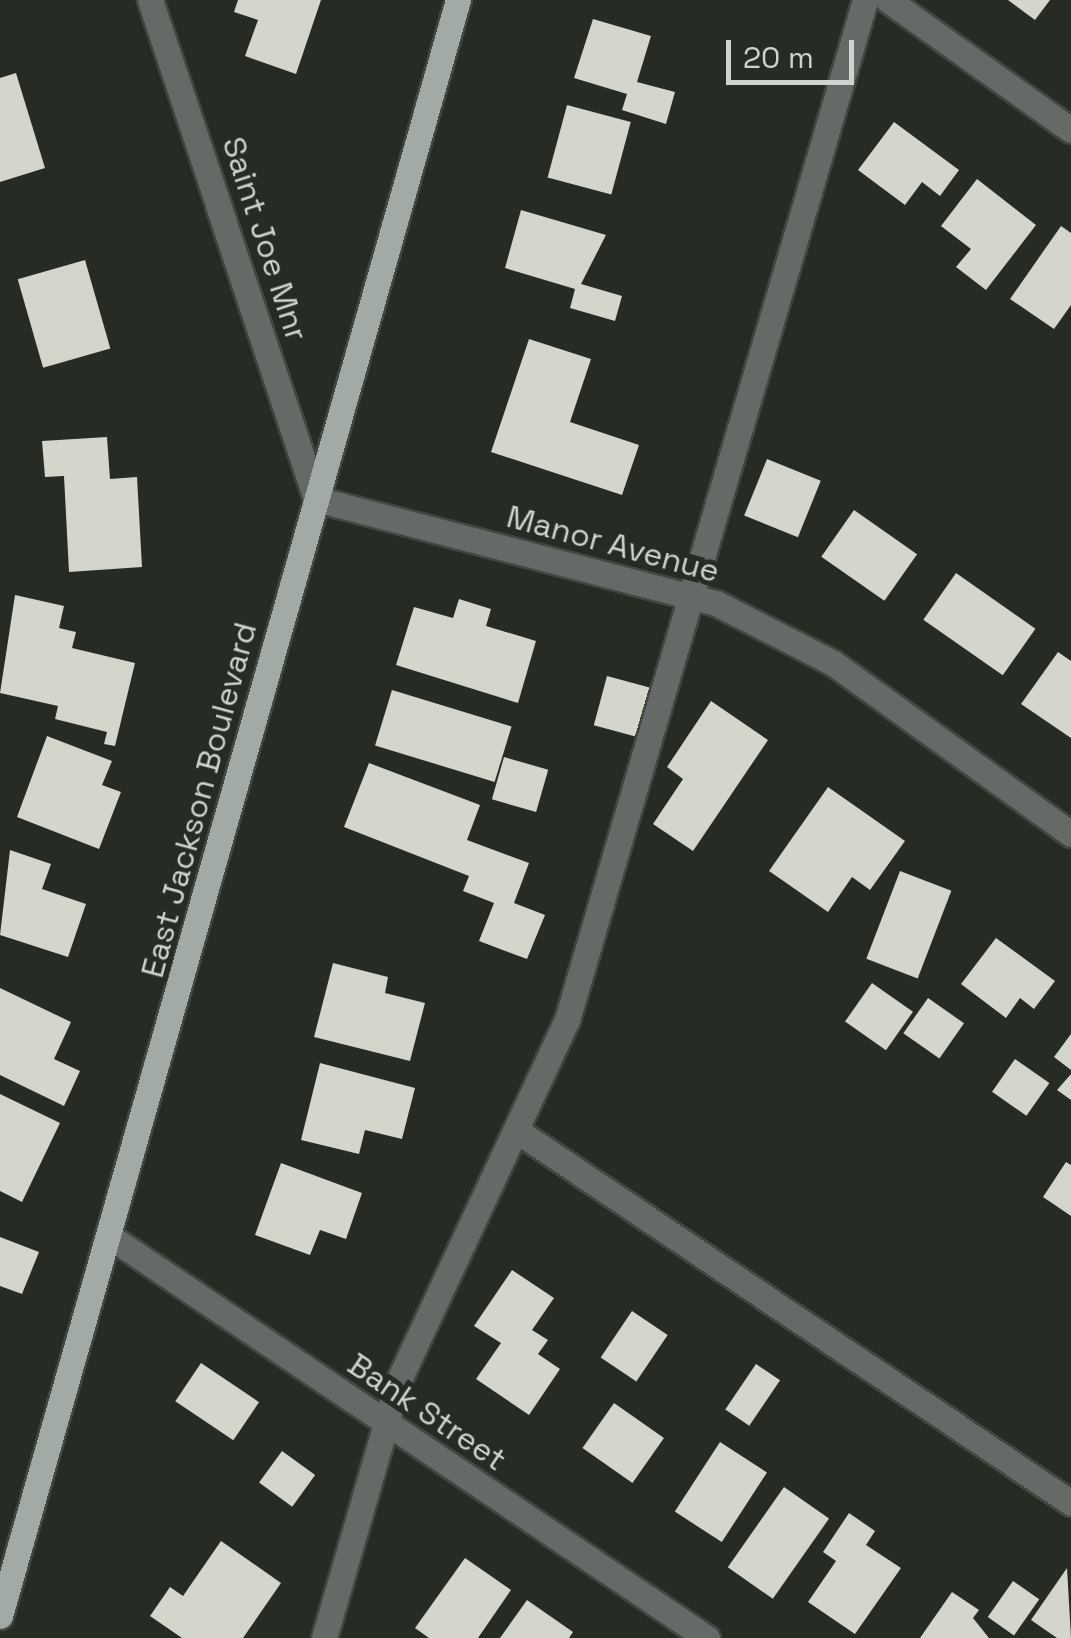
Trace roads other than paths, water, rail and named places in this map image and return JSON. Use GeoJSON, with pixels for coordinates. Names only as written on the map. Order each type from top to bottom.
{"type":"FeatureCollection","features":[{"type":"Feature","properties":{"kind":"main road","name":"East Jackson Boulevard"},"geometry":{"type":"LineString","coordinates":[[0,1616],[112,1238],[458,0]]}},
{"type":"Feature","properties":{"kind":"street","name":"Saint Joe Mnr"},"geometry":{"type":"LineString","coordinates":[[150,0],[316,499]]}},
{"type":"Feature","properties":{"kind":"street"},"geometry":{"type":"LineString","coordinates":[[324,1638],[386,1424],[568,1020],[864,0]]}},
{"type":"Feature","properties":{"kind":"street"},"geometry":{"type":"LineString","coordinates":[[888,0],[1071,130]]}},
{"type":"Feature","properties":{"kind":"street","name":"Manor Avenue"},"geometry":{"type":"LineString","coordinates":[[316,499],[690,596],[833,663],[1071,834]]}},
{"type":"Feature","properties":{"kind":"street"},"geometry":{"type":"LineString","coordinates":[[516,1130],[1071,1503]]}},
{"type":"Feature","properties":{"kind":"street","name":"Bank Street"},"geometry":{"type":"LineString","coordinates":[[112,1238],[707,1638]]}}]}
